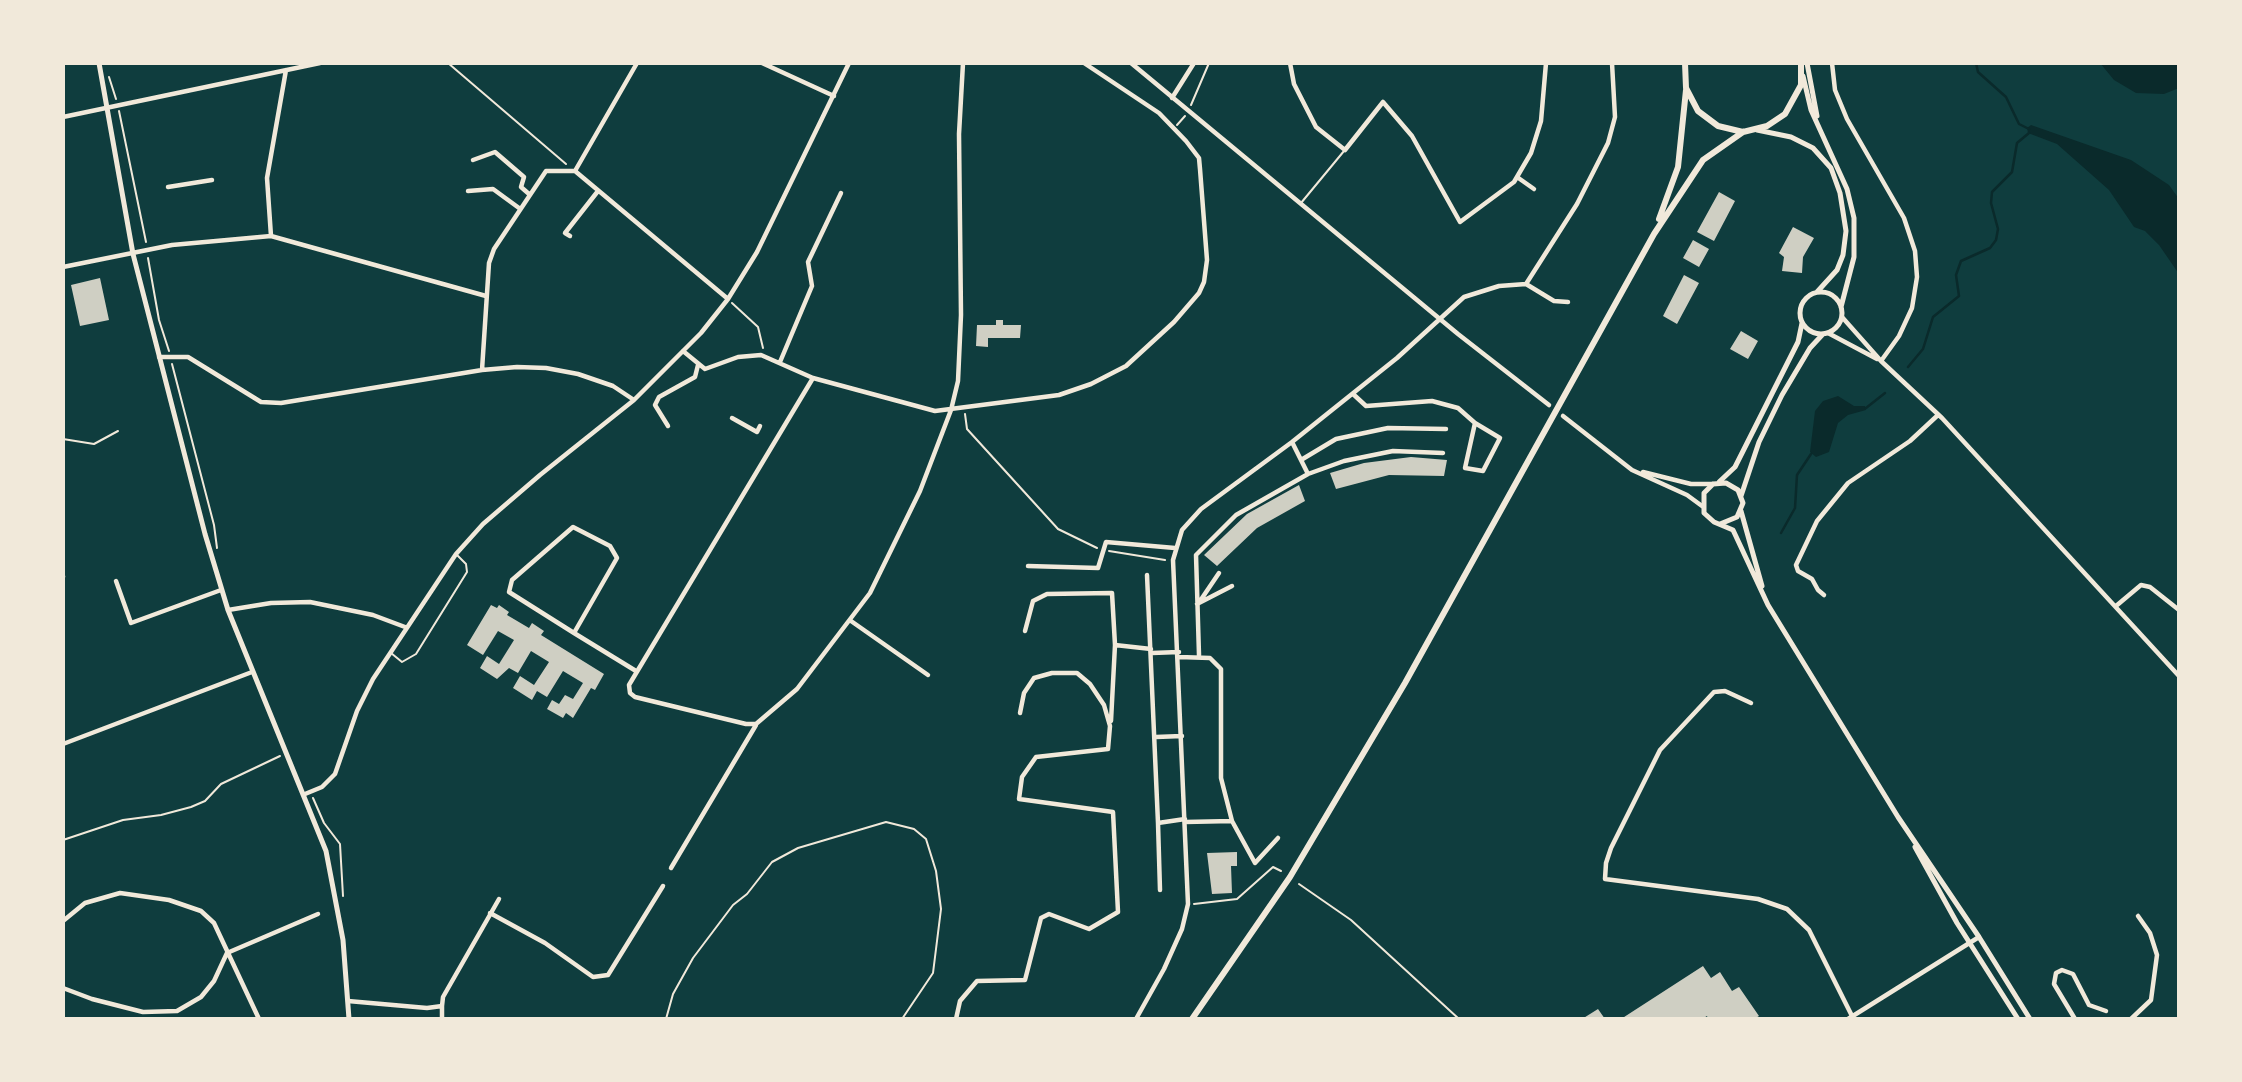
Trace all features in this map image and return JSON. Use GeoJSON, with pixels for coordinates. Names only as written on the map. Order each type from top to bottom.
{"type":"FeatureCollection","features":[{"type":"Feature","properties":{"kind":"main road"},"geometry":{"type":"LineString","coordinates":[[1654,234],[1678,167],[1686,88],[1685,63]]}},
{"type":"Feature","properties":{"kind":"main road"},"geometry":{"type":"LineString","coordinates":[[1686,88],[1691,100],[1707,120],[1730,130],[1757,130],[1785,114],[1797,95],[1802,74],[1801,63]]}},
{"type":"Feature","properties":{"kind":"main road"},"geometry":{"type":"LineString","coordinates":[[1192,1019],[1290,877],[1405,683],[1654,234],[1703,160],[1743,132]]}},
{"type":"Feature","properties":{"kind":"street"},"geometry":{"type":"LineString","coordinates":[[99,63],[133,254],[220,590],[287,754],[307,793],[326,850],[335,892],[349,1019]]}},
{"type":"Feature","properties":{"kind":"street"},"geometry":{"type":"LineString","coordinates":[[63,117],[107,110],[320,63]]}},
{"type":"Feature","properties":{"kind":"street"},"geometry":{"type":"LineString","coordinates":[[575,171],[637,63]]}},
{"type":"Feature","properties":{"kind":"street"},"geometry":{"type":"LineString","coordinates":[[762,63],[834,96]]}},
{"type":"Feature","properties":{"kind":"street"},"geometry":{"type":"LineString","coordinates":[[307,793],[322,787],[335,774],[357,711],[405,627],[456,554],[483,523],[634,400],[683,351],[728,299],[757,252],[849,63]]}},
{"type":"Feature","properties":{"kind":"street"},"geometry":{"type":"LineString","coordinates":[[671,868],[756,724],[797,689],[870,593],[897,538],[951,410],[958,382],[961,315],[959,134],[963,63]]}},
{"type":"Feature","properties":{"kind":"street"},"geometry":{"type":"LineString","coordinates":[[683,351],[698,365],[711,369],[738,357],[764,356],[813,378],[924,410],[964,409],[1059,395],[1091,384],[1126,366],[1150,346],[1199,293],[1208,260],[1199,158],[1159,113],[1084,63]]}},
{"type":"Feature","properties":{"kind":"street"},"geometry":{"type":"LineString","coordinates":[[1131,63],[1300,204],[1549,405]]}},
{"type":"Feature","properties":{"kind":"street"},"geometry":{"type":"LineString","coordinates":[[1172,97],[1194,63]]}},
{"type":"Feature","properties":{"kind":"street"},"geometry":{"type":"LineString","coordinates":[[1290,63],[1294,84],[1316,127],[1345,150],[1383,102],[1412,136],[1460,222],[1517,177],[1531,153],[1541,121],[1546,63]]}},
{"type":"Feature","properties":{"kind":"street"},"geometry":{"type":"LineString","coordinates":[[1526,285],[1577,204],[1608,143],[1615,117],[1612,63]]}},
{"type":"Feature","properties":{"kind":"street"},"geometry":{"type":"LineString","coordinates":[[1807,63],[1820,130]]}},
{"type":"Feature","properties":{"kind":"street"},"geometry":{"type":"LineString","coordinates":[[1832,63],[1835,90],[1844,112],[1904,218],[1915,251],[1917,277],[1912,308],[1899,336],[1881,361]]}},
{"type":"Feature","properties":{"kind":"street"},"geometry":{"type":"LineString","coordinates":[[271,236],[267,178],[286,70]]}},
{"type":"Feature","properties":{"kind":"street"},"geometry":{"type":"LineString","coordinates":[[1768,605],[1741,510],[1741,496],[1759,442],[1782,395],[1810,348],[1825,333],[1837,327],[1842,317],[1841,307],[1854,257],[1854,218],[1847,189],[1820,130],[1802,74]]}},
{"type":"Feature","properties":{"kind":"street"},"geometry":{"type":"LineString","coordinates":[[1702,506],[1704,493],[1735,467],[1798,342],[1802,323],[1801,303],[1827,284],[1843,255],[1846,231],[1840,193],[1830,168],[1813,148],[1791,137],[1757,130]]}},
{"type":"Feature","properties":{"kind":"street"},"geometry":{"type":"LineString","coordinates":[[473,160],[495,152],[524,177],[521,187],[529,194]]}},
{"type":"Feature","properties":{"kind":"street"},"geometry":{"type":"LineString","coordinates":[[482,370],[489,263],[494,249],[519,208],[546,171],[575,171],[728,299]]}},
{"type":"Feature","properties":{"kind":"street"},"geometry":{"type":"LineString","coordinates":[[1517,177],[1534,189]]}},
{"type":"Feature","properties":{"kind":"street"},"geometry":{"type":"LineString","coordinates":[[168,187],[212,180]]}},
{"type":"Feature","properties":{"kind":"street"},"geometry":{"type":"LineString","coordinates":[[467,191],[493,189],[519,208]]}},
{"type":"Feature","properties":{"kind":"street"},"geometry":{"type":"LineString","coordinates":[[570,236],[565,233],[598,191]]}},
{"type":"Feature","properties":{"kind":"street"},"geometry":{"type":"LineString","coordinates":[[780,362],[812,286],[808,262],[841,193]]}},
{"type":"Feature","properties":{"kind":"street"},"geometry":{"type":"LineString","coordinates":[[63,267],[173,245],[271,236],[486,296]]}},
{"type":"Feature","properties":{"kind":"street"},"geometry":{"type":"LineString","coordinates":[[1136,1019],[1164,969],[1182,929],[1188,904],[1173,560],[1182,530],[1201,509],[1353,394],[1464,297],[1499,286],[1526,285],[1554,301],[1568,302]]}},
{"type":"Feature","properties":{"kind":"street"},"geometry":{"type":"LineString","coordinates":[[1817,292],[1832,295],[1841,307]]}},
{"type":"Feature","properties":{"kind":"street"},"geometry":{"type":"LineString","coordinates":[[1842,317],[1881,361],[1938,415],[2179,676]]}},
{"type":"Feature","properties":{"kind":"street"},"geometry":{"type":"LineString","coordinates":[[1802,323],[1808,330],[1825,333],[1881,361]]}},
{"type":"Feature","properties":{"kind":"street"},"geometry":{"type":"LineString","coordinates":[[159,358],[188,357],[261,402],[281,403],[482,370],[517,367],[557,370],[613,386],[634,400]]}},
{"type":"Feature","properties":{"kind":"street"},"geometry":{"type":"LineString","coordinates":[[668,426],[655,405],[659,397],[695,377],[698,365]]}},
{"type":"Feature","properties":{"kind":"street"},"geometry":{"type":"LineString","coordinates":[[756,724],[746,724],[635,697],[628,689],[636,671],[813,378]]}},
{"type":"Feature","properties":{"kind":"street"},"geometry":{"type":"LineString","coordinates":[[1353,394],[1366,407],[1432,401],[1458,408],[1475,423],[1500,438],[1483,471],[1465,468],[1475,423]]}},
{"type":"Feature","properties":{"kind":"street"},"geometry":{"type":"LineString","coordinates":[[1824,595],[1812,579],[1798,571],[1796,565],[1817,521],[1848,483],[1910,442],[1938,415]]}},
{"type":"Feature","properties":{"kind":"street"},"geometry":{"type":"LineString","coordinates":[[1563,416],[1632,470],[1687,495],[1702,506],[1708,519],[1733,530],[1768,605],[1898,817],[1969,943],[2018,1019]]}},
{"type":"Feature","properties":{"kind":"street"},"geometry":{"type":"LineString","coordinates":[[732,418],[757,432],[760,426]]}},
{"type":"Feature","properties":{"kind":"street"},"geometry":{"type":"LineString","coordinates":[[1301,460],[1336,439],[1388,428],[1446,429]]}},
{"type":"Feature","properties":{"kind":"street"},"geometry":{"type":"LineString","coordinates":[[1292,442],[1308,474]]}},
{"type":"Feature","properties":{"kind":"street"},"geometry":{"type":"LineString","coordinates":[[1199,655],[1196,555],[1236,515],[1308,474],[1344,461],[1394,452],[1443,453]]}},
{"type":"Feature","properties":{"kind":"street"},"geometry":{"type":"LineString","coordinates":[[1632,470],[1691,484],[1732,485],[1741,496]]}},
{"type":"Feature","properties":{"kind":"street"},"geometry":{"type":"LineString","coordinates":[[1720,524],[1732,521],[1741,510]]}},
{"type":"Feature","properties":{"kind":"street"},"geometry":{"type":"LineString","coordinates":[[574,633],[617,558],[610,546],[573,527],[512,580],[509,592],[574,633],[636,671]]}},
{"type":"Feature","properties":{"kind":"street"},"geometry":{"type":"LineString","coordinates":[[1028,566],[1098,568],[1106,542],[1175,548]]}},
{"type":"Feature","properties":{"kind":"street"},"geometry":{"type":"LineString","coordinates":[[1197,604],[1219,573]]}},
{"type":"Feature","properties":{"kind":"street"},"geometry":{"type":"LineString","coordinates":[[1147,575],[1156,737],[1160,890]]}},
{"type":"Feature","properties":{"kind":"street"},"geometry":{"type":"LineString","coordinates":[[116,581],[131,623],[220,590]]}},
{"type":"Feature","properties":{"kind":"street"},"geometry":{"type":"LineString","coordinates":[[1197,604],[1232,586]]}},
{"type":"Feature","properties":{"kind":"street"},"geometry":{"type":"LineString","coordinates":[[2116,606],[2141,586],[2150,587],[2179,610]]}},
{"type":"Feature","properties":{"kind":"street"},"geometry":{"type":"LineString","coordinates":[[956,1019],[960,1001],[977,981],[1025,980],[1041,918],[1049,914],[1089,929],[1118,912],[1113,812],[1019,799],[1022,776],[1035,757],[1108,749],[1115,645],[1112,593],[1047,594],[1033,601],[1025,631]]}},
{"type":"Feature","properties":{"kind":"street"},"geometry":{"type":"LineString","coordinates":[[228,610],[271,603],[310,602],[373,615],[405,627]]}},
{"type":"Feature","properties":{"kind":"street"},"geometry":{"type":"LineString","coordinates":[[851,621],[928,675]]}},
{"type":"Feature","properties":{"kind":"street"},"geometry":{"type":"LineString","coordinates":[[1115,645],[1199,655],[1210,658],[1221,669],[1221,778],[1232,821],[1255,863],[1278,838]]}},
{"type":"Feature","properties":{"kind":"street"},"geometry":{"type":"LineString","coordinates":[[63,744],[252,672]]}},
{"type":"Feature","properties":{"kind":"street"},"geometry":{"type":"LineString","coordinates":[[1020,713],[1024,693],[1034,678],[1052,673],[1077,673],[1090,684],[1104,705],[1110,726]]}},
{"type":"Feature","properties":{"kind":"street"},"geometry":{"type":"LineString","coordinates":[[1751,703],[1724,691],[1714,692],[1660,750],[1611,848],[1605,879],[1612,882],[1758,898],[1787,909],[1810,930],[1850,1018],[1979,936]]}},
{"type":"Feature","properties":{"kind":"street"},"geometry":{"type":"LineString","coordinates":[[1156,737],[1182,736]]}},
{"type":"Feature","properties":{"kind":"street"},"geometry":{"type":"LineString","coordinates":[[1898,817],[1979,936],[2030,1019]]}},
{"type":"Feature","properties":{"kind":"street"},"geometry":{"type":"LineString","coordinates":[[1158,823],[1232,821]]}},
{"type":"Feature","properties":{"kind":"street"},"geometry":{"type":"LineString","coordinates":[[490,913],[545,943],[593,977],[608,975],[663,886]]}},
{"type":"Feature","properties":{"kind":"street"},"geometry":{"type":"LineString","coordinates":[[63,921],[73,910],[101,896],[139,894],[187,905],[208,916],[259,1019]]}},
{"type":"Feature","properties":{"kind":"street"},"geometry":{"type":"LineString","coordinates":[[442,1019],[443,997],[499,899]]}},
{"type":"Feature","properties":{"kind":"street"},"geometry":{"type":"LineString","coordinates":[[63,988],[92,999],[143,1012],[177,1011],[201,997],[215,981],[227,953],[318,914]]}},
{"type":"Feature","properties":{"kind":"street"},"geometry":{"type":"LineString","coordinates":[[2131,1019],[2151,1000],[2157,955],[2150,933],[2138,916]]}},
{"type":"Feature","properties":{"kind":"street"},"geometry":{"type":"LineString","coordinates":[[2075,1019],[2054,984],[2056,973],[2063,970],[2073,974],[2089,1005],[2106,1011]]}},
{"type":"Feature","properties":{"kind":"street"},"geometry":{"type":"LineString","coordinates":[[348,1001],[427,1008],[442,1006]]}},
{"type":"Feature","properties":{"kind":"lane"},"geometry":{"type":"LineString","coordinates":[[1300,204],[1345,150]]}},
{"type":"Feature","properties":{"kind":"lane"},"geometry":{"type":"LineString","coordinates":[[63,439],[94,444],[118,431]]}},
{"type":"Feature","properties":{"kind":"lane"},"geometry":{"type":"LineString","coordinates":[[390,652],[402,662],[416,654],[467,572],[466,564],[456,554]]}},
{"type":"Feature","properties":{"kind":"path"},"geometry":{"type":"LineString","coordinates":[[448,63],[575,171]]}},
{"type":"Feature","properties":{"kind":"path"},"geometry":{"type":"LineString","coordinates":[[1174,127],[1183,121],[1209,63]]}},
{"type":"Feature","properties":{"kind":"path"},"geometry":{"type":"LineString","coordinates":[[109,76],[146,236],[146,251],[159,320],[214,525],[218,553]]}},
{"type":"Feature","properties":{"kind":"path"},"geometry":{"type":"LineString","coordinates":[[738,307],[758,327],[764,356]]}},
{"type":"Feature","properties":{"kind":"path"},"geometry":{"type":"LineString","coordinates":[[964,409],[967,429],[1058,529],[1104,550],[1173,560]]}},
{"type":"Feature","properties":{"kind":"path"},"geometry":{"type":"LineString","coordinates":[[63,840],[123,820],[161,816],[191,807],[205,801],[221,784],[265,761],[287,754]]}},
{"type":"Feature","properties":{"kind":"path"},"geometry":{"type":"LineString","coordinates":[[307,793],[340,844],[343,900]]}},
{"type":"Feature","properties":{"kind":"path"},"geometry":{"type":"LineString","coordinates":[[666,1019],[673,995],[692,958],[733,905],[747,894],[772,862],[798,848],[886,822],[914,829],[926,839],[936,871],[941,909],[933,973],[902,1019]]}},
{"type":"Feature","properties":{"kind":"path"},"geometry":{"type":"LineString","coordinates":[[1188,904],[1237,899],[1273,867],[1281,871]]}},
{"type":"Feature","properties":{"kind":"path"},"geometry":{"type":"LineString","coordinates":[[1299,884],[1351,919],[1459,1019]]}},
{"type":"Feature","properties":{"kind":"water"},"geometry":{"type":"Polygon","coordinates":[[[2100,63],[2179,63],[2179,88],[2164,94],[2136,93],[2114,80],[2100,63]]]}},
{"type":"Feature","properties":{"kind":"water"},"geometry":{"type":"Polygon","coordinates":[[[2031,125],[2131,160],[2169,185],[2179,199],[2179,274],[2159,245],[2145,231],[2134,227],[2109,190],[2057,144],[2028,133],[2027,128],[2031,125]]]}},
{"type":"Feature","properties":{"kind":"water"},"geometry":{"type":"Polygon","coordinates":[[[1838,396],[1854,406],[1865,406],[1866,410],[1848,415],[1838,423],[1829,452],[1816,457],[1810,452],[1815,411],[1823,401],[1838,396]]]}},
{"type":"Feature","properties":{"kind":"building"},"geometry":{"type":"Polygon","coordinates":[[[1719,192],[1735,201],[1714,241],[1697,232],[1719,192]]]}},
{"type":"Feature","properties":{"kind":"building"},"geometry":{"type":"Polygon","coordinates":[[[1793,227],[1814,238],[1803,257],[1802,273],[1782,271],[1784,257],[1779,253],[1793,227]]]}},
{"type":"Feature","properties":{"kind":"building"},"geometry":{"type":"Polygon","coordinates":[[[1693,240],[1709,249],[1699,267],[1683,258],[1693,240]]]}},
{"type":"Feature","properties":{"kind":"building"},"geometry":{"type":"Polygon","coordinates":[[[1684,275],[1699,283],[1677,324],[1663,316],[1684,275]]]}},
{"type":"Feature","properties":{"kind":"building"},"geometry":{"type":"Polygon","coordinates":[[[100,278],[109,320],[80,326],[71,285],[100,278]]]}},
{"type":"Feature","properties":{"kind":"building"},"geometry":{"type":"Polygon","coordinates":[[[996,320],[1003,320],[1003,325],[1021,325],[1020,338],[988,338],[988,347],[976,346],[977,325],[996,325],[996,320]]]}},
{"type":"Feature","properties":{"kind":"building"},"geometry":{"type":"Polygon","coordinates":[[[1741,331],[1758,341],[1748,359],[1730,349],[1741,331]]]}},
{"type":"Feature","properties":{"kind":"building"},"geometry":{"type":"Polygon","coordinates":[[[1411,457],[1447,460],[1444,476],[1389,475],[1336,489],[1330,473],[1364,463],[1411,457]]]}},
{"type":"Feature","properties":{"kind":"building"},"geometry":{"type":"Polygon","coordinates":[[[1299,485],[1305,501],[1257,528],[1217,566],[1204,555],[1247,514],[1299,485]]]}},
{"type":"Feature","properties":{"kind":"building"},"geometry":{"type":"Polygon","coordinates":[[[491,605],[497,608],[499,605],[509,612],[507,615],[529,628],[532,623],[544,631],[541,635],[604,674],[595,690],[591,688],[573,718],[566,713],[563,718],[547,709],[552,700],[559,704],[565,695],[573,699],[583,683],[563,671],[547,697],[537,691],[532,700],[513,688],[520,676],[534,685],[549,662],[531,651],[518,673],[509,668],[497,679],[480,668],[487,656],[499,664],[514,640],[498,631],[483,655],[467,645],[491,605]]]}},
{"type":"Feature","properties":{"kind":"building"},"geometry":{"type":"Polygon","coordinates":[[[1237,852],[1237,866],[1231,866],[1232,893],[1212,894],[1207,853],[1237,852]]]}},
{"type":"Feature","properties":{"kind":"building"},"geometry":{"type":"Polygon","coordinates":[[[1703,966],[1711,978],[1720,972],[1732,991],[1739,987],[1759,1016],[1754,1019],[1708,1019],[1707,1016],[1702,1019],[1621,1019],[1703,966]]]}},
{"type":"Feature","properties":{"kind":"building"},"geometry":{"type":"Polygon","coordinates":[[[1598,1009],[1605,1019],[1582,1019],[1598,1009]]]}},
{"type":"Feature","properties":{"kind":"waterway"},"geometry":{"type":"LineString","coordinates":[[1976,63],[1978,72],[2006,97],[2019,124],[2029,129]]}},
{"type":"Feature","properties":{"kind":"waterway"},"geometry":{"type":"LineString","coordinates":[[1908,367],[1923,349],[1933,317],[1959,296],[1956,275],[1961,261],[1990,248],[1996,240],[1998,229],[1991,203],[1992,192],[2012,172],[2017,143],[2029,133]]}},
{"type":"Feature","properties":{"kind":"waterway"},"geometry":{"type":"LineString","coordinates":[[1866,408],[1885,393]]}},
{"type":"Feature","properties":{"kind":"waterway"},"geometry":{"type":"LineString","coordinates":[[1781,533],[1795,508],[1797,475],[1811,454]]}}]}
